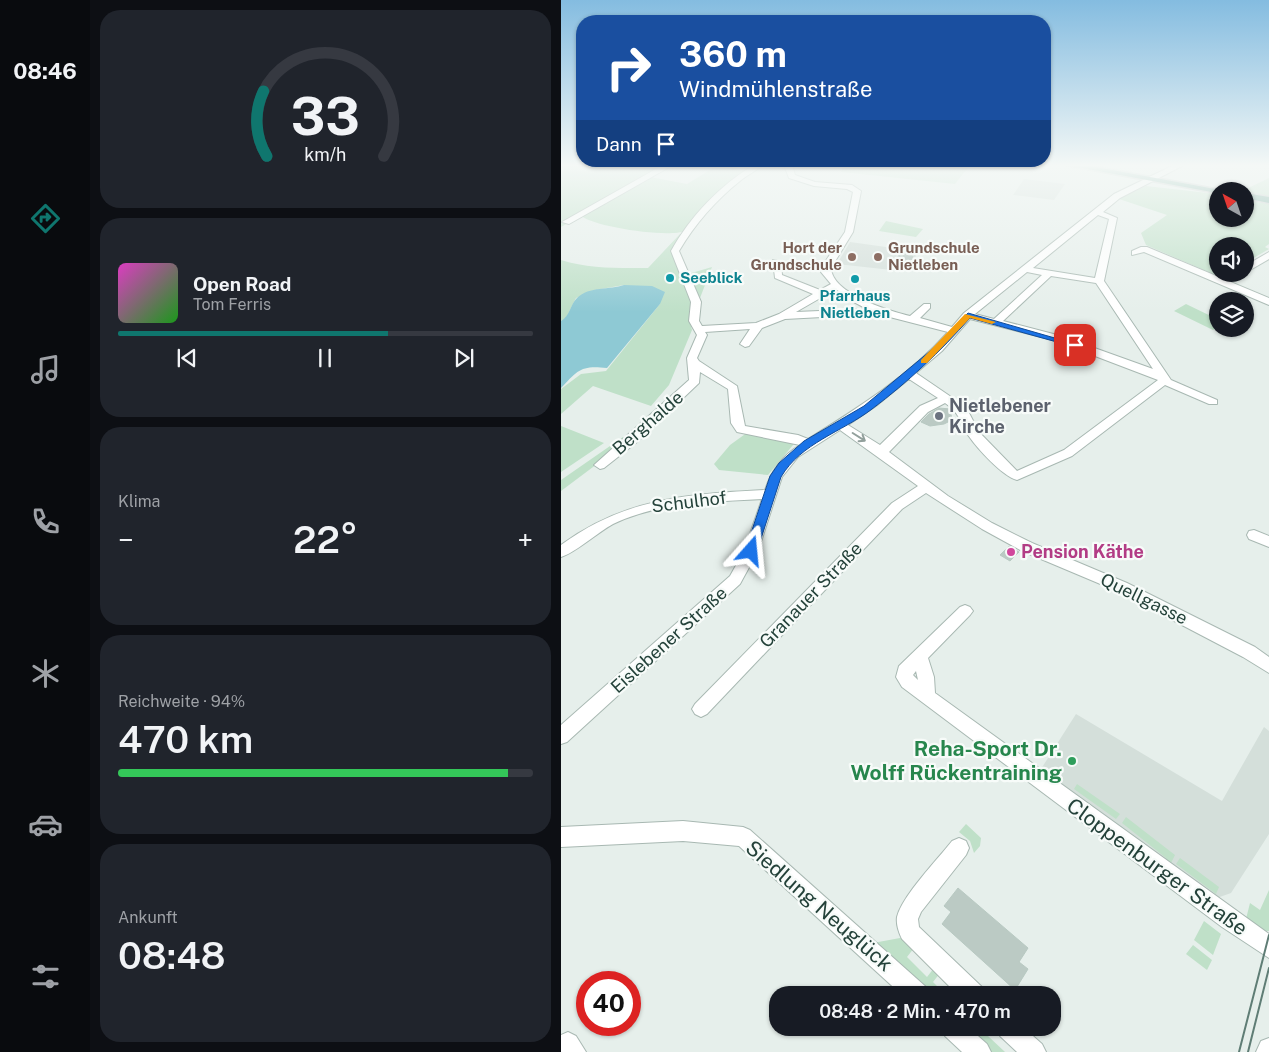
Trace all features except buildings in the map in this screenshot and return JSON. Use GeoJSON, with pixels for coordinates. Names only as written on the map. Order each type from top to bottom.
{"type":"FeatureCollection","features":[{"type":"Feature","properties":{"kind":"street"},"geometry":{"type":"LineString","coordinates":[[566,222],[580,214]]}},
{"type":"Feature","properties":{"kind":"street"},"geometry":{"type":"LineString","coordinates":[[703,214],[685,233],[675,250],[696,302],[694,314],[697,329],[758,326],[783,316],[836,285]]}},
{"type":"Feature","properties":{"kind":"street"},"geometry":{"type":"LineString","coordinates":[[852,214],[849,232],[826,268],[826,272],[836,285],[853,298],[879,311]]}},
{"type":"Feature","properties":{"kind":"street","name":"Eislebener Straße"},"geometry":{"type":"LineString","coordinates":[[561,736],[735,580],[751,551],[775,476],[782,466],[808,444],[867,408],[910,374],[938,349],[968,315],[1093,214]]}},
{"type":"Feature","properties":{"kind":"street"},"geometry":{"type":"LineString","coordinates":[[1102,214],[1113,218],[1099,281],[1167,382],[1213,402]]}},
{"type":"Feature","properties":{"kind":"street"},"geometry":{"type":"LineString","coordinates":[[1135,253],[1145,248],[1227,281],[1269,302]]}},
{"type":"Feature","properties":{"kind":"street"},"geometry":{"type":"LineString","coordinates":[[1254,264],[1269,255]]}},
{"type":"Feature","properties":{"kind":"street"},"geometry":{"type":"LineString","coordinates":[[776,262],[778,276],[821,294]]}},
{"type":"Feature","properties":{"kind":"street"},"geometry":{"type":"LineString","coordinates":[[1025,269],[1099,281]]}},
{"type":"Feature","properties":{"kind":"street"},"geometry":{"type":"LineString","coordinates":[[995,323],[1049,273]]}},
{"type":"Feature","properties":{"kind":"street"},"geometry":{"type":"LineString","coordinates":[[915,318],[927,306]]}},
{"type":"Feature","properties":{"kind":"street"},"geometry":{"type":"LineString","coordinates":[[783,316],[879,311],[915,318],[955,330]]}},
{"type":"Feature","properties":{"kind":"street"},"geometry":{"type":"LineString","coordinates":[[968,315],[1057,338],[1164,377]]}},
{"type":"Feature","properties":{"kind":"street"},"geometry":{"type":"LineString","coordinates":[[745,344],[758,326]]}},
{"type":"Feature","properties":{"kind":"street","name":"Berghalde"},"geometry":{"type":"LineString","coordinates":[[695,381],[693,354],[702,335],[697,329]]}},
{"type":"Feature","properties":{"kind":"street"},"geometry":{"type":"LineString","coordinates":[[694,363],[733,388],[737,423],[741,429],[748,432],[798,440],[808,444]]}},
{"type":"Feature","properties":{"kind":"street","name":"Berghalde"},"geometry":{"type":"LineString","coordinates":[[600,464],[633,439],[706,370]]}},
{"type":"Feature","properties":{"kind":"street"},"geometry":{"type":"LineString","coordinates":[[910,374],[928,384],[944,399],[962,411],[974,434],[1010,473],[1017,476],[1068,453],[1157,386],[1163,381],[1164,377]]}},
{"type":"Feature","properties":{"kind":"street"},"geometry":{"type":"LineString","coordinates":[[879,450],[924,409],[944,399]]}},
{"type":"Feature","properties":{"kind":"street","name":"Quellgasse"},"geometry":{"type":"LineString","coordinates":[[840,425],[879,450],[926,487],[987,526],[1027,547],[1122,587],[1249,652],[1269,666]]}},
{"type":"Feature","properties":{"kind":"street","name":"Granauer Straße"},"geometry":{"type":"LineString","coordinates":[[701,709],[897,506],[926,487]]}},
{"type":"Feature","properties":{"kind":"street","name":"Schulhof"},"geometry":{"type":"LineString","coordinates":[[561,552],[583,534],[646,506],[665,501],[770,494]]}},
{"type":"Feature","properties":{"kind":"street"},"geometry":{"type":"LineString","coordinates":[[1254,535],[1269,542]]}},
{"type":"Feature","properties":{"kind":"street","name":"Cloppenburger Straße"},"geometry":{"type":"LineString","coordinates":[[965,611],[905,672],[904,677],[1229,920],[1269,946]]}},
{"type":"Feature","properties":{"kind":"street","name":"Siedlung Neuglück"},"geometry":{"type":"LineString","coordinates":[[561,837],[683,831],[743,837],[908,986]]}},
{"type":"Feature","properties":{"kind":"street","name":"Siedlung Neuglück"},"geometry":{"type":"LineString","coordinates":[[959,848],[914,905],[907,918],[909,932],[965,986]]}},
{"type":"Feature","properties":{"kind":"street"},"geometry":{"type":"LineString","coordinates":[[962,1036],[979,1052]]}},
{"type":"Feature","properties":{"kind":"street"},"geometry":{"type":"LineString","coordinates":[[1017,1036],[1034,1052]]}},
{"type":"Feature","properties":{"kind":"street"},"geometry":{"type":"LineString","coordinates":[[561,1052],[568,1044],[574,1052]]}},
{"type":"Feature","properties":{"kind":"shaded area","name":"Grundschule Nietleben"},"geometry":{"type":"Polygon","coordinates":[[[850,242],[918,250],[910,272],[837,264],[850,242]]]}},
{"type":"Feature","properties":{"kind":"shaded area"},"geometry":{"type":"Polygon","coordinates":[[[1076,714],[1222,801],[1264,727],[1269,731],[1269,834],[1231,893],[1214,899],[1041,769],[1076,714]]]}},
{"type":"Feature","properties":{"kind":"green space"},"geometry":{"type":"Polygon","coordinates":[[[561,214],[576,214],[563,223],[568,223],[561,227],[561,214]]]}},
{"type":"Feature","properties":{"kind":"green space"},"geometry":{"type":"Polygon","coordinates":[[[702,214],[685,231],[676,233],[648,232],[614,227],[600,224],[580,215],[702,214]]]}},
{"type":"Feature","properties":{"kind":"green space"},"geometry":{"type":"Polygon","coordinates":[[[1164,214],[1209,214],[1209,228],[1253,228],[1254,214],[1269,214],[1269,244],[1265,247],[1269,249],[1254,258],[1254,237],[1209,237],[1209,272],[1146,245],[1141,233],[1167,215],[1164,214]]]}},
{"type":"Feature","properties":{"kind":"green space"},"geometry":{"type":"Polygon","coordinates":[[[886,221],[923,229],[916,237],[879,231],[886,221]]]}},
{"type":"Feature","properties":{"kind":"green space"},"geometry":{"type":"Polygon","coordinates":[[[680,234],[682,235],[673,250],[691,296],[689,318],[692,330],[669,385],[651,406],[593,386],[561,414],[561,389],[581,374],[606,371],[660,304],[624,285],[595,290],[576,298],[566,318],[561,321],[561,260],[593,266],[648,268],[680,234]]]}},
{"type":"Feature","properties":{"kind":"green space"},"geometry":{"type":"Polygon","coordinates":[[[712,267],[700,298],[698,299],[688,274],[712,267]]]}},
{"type":"Feature","properties":{"kind":"green space"},"geometry":{"type":"Polygon","coordinates":[[[1186,304],[1209,315],[1209,328],[1174,311],[1186,304]]]}},
{"type":"Feature","properties":{"kind":"green space"},"geometry":{"type":"Polygon","coordinates":[[[561,426],[604,443],[561,472],[561,426]]]}},
{"type":"Feature","properties":{"kind":"green space"},"geometry":{"type":"Polygon","coordinates":[[[748,432],[798,439],[768,475],[719,470],[714,464],[730,445],[748,432]]]}},
{"type":"Feature","properties":{"kind":"green space"},"geometry":{"type":"Polygon","coordinates":[[[623,437],[625,438],[621,446],[561,491],[561,480],[623,437]]]}},
{"type":"Feature","properties":{"kind":"green space"},"geometry":{"type":"Polygon","coordinates":[[[1077,784],[1120,814],[1116,819],[1074,789],[1077,784]]]}},
{"type":"Feature","properties":{"kind":"green space"},"geometry":{"type":"Polygon","coordinates":[[[1126,817],[1175,855],[1168,869],[1163,865],[1166,858],[1122,823],[1126,817]]]}},
{"type":"Feature","properties":{"kind":"green space"},"geometry":{"type":"Polygon","coordinates":[[[966,824],[981,838],[980,846],[974,853],[970,841],[959,832],[966,824]]]}},
{"type":"Feature","properties":{"kind":"green space"},"geometry":{"type":"Polygon","coordinates":[[[1180,858],[1219,887],[1216,894],[1176,864],[1180,858]]]}},
{"type":"Feature","properties":{"kind":"green space"},"geometry":{"type":"Polygon","coordinates":[[[1269,890],[1269,931],[1263,931],[1246,919],[1250,903],[1260,910],[1269,890]]]}},
{"type":"Feature","properties":{"kind":"green space"},"geometry":{"type":"Polygon","coordinates":[[[1204,921],[1221,934],[1213,955],[1194,940],[1204,921]]]}},
{"type":"Feature","properties":{"kind":"green space"},"geometry":{"type":"Polygon","coordinates":[[[907,938],[914,948],[907,957],[927,977],[934,968],[940,973],[933,982],[937,986],[918,986],[873,943],[907,938]]]}},
{"type":"Feature","properties":{"kind":"green space"},"geometry":{"type":"Polygon","coordinates":[[[1193,945],[1212,960],[1207,970],[1186,954],[1193,945]]]}},
{"type":"Feature","properties":{"kind":"green space"},"geometry":{"type":"Polygon","coordinates":[[[972,1036],[988,1036],[1005,1052],[989,1052],[972,1036]]]}},
{"type":"Feature","properties":{"kind":"water"},"geometry":{"type":"Polygon","coordinates":[[[624,285],[652,286],[665,292],[660,304],[607,368],[591,367],[581,370],[561,388],[561,321],[582,294],[593,290],[624,285]]]}},
{"type":"Feature","properties":{"kind":"tram line"},"geometry":{"type":"LineString","coordinates":[[1239,1052],[1269,935]]}},
{"type":"Feature","properties":{"kind":"tram line"},"geometry":{"type":"LineString","coordinates":[[1248,1052],[1269,968]]}},
{"type":"Feature","properties":{"kind":"slow traffic"},"geometry":{"type":"LineString","coordinates":[[924,362],[968,315],[992,322]]}},
{"type":"Feature","properties":{"kind":"place","name":"Hort der Grundschule"},"geometry":{"type":"Point","coordinates":[852,257]}},
{"type":"Feature","properties":{"kind":"place","name":"Grundschule Nietleben"},"geometry":{"type":"Point","coordinates":[878,257]}},
{"type":"Feature","properties":{"kind":"place","name":"Seeblick"},"geometry":{"type":"Point","coordinates":[670,278]}},
{"type":"Feature","properties":{"kind":"place","name":"Pfarrhaus Nietleben"},"geometry":{"type":"Point","coordinates":[855,279]}},
{"type":"Feature","properties":{"kind":"place","name":"Nietlebener Kirche"},"geometry":{"type":"Point","coordinates":[939,416]}},
{"type":"Feature","properties":{"kind":"place","name":"Pension Käthe"},"geometry":{"type":"Point","coordinates":[1011,552]}},
{"type":"Feature","properties":{"kind":"place","name":"Reha-Sport Dr. Wolff Rückentraining"},"geometry":{"type":"Point","coordinates":[1072,761]}},
{"type":"Feature","properties":{"kind":"route"},"geometry":{"type":"LineString","coordinates":[[751,551],[775,476],[782,466],[808,444],[867,408],[900,382],[938,349],[968,315],[1057,338],[1075,345]]}}]}
